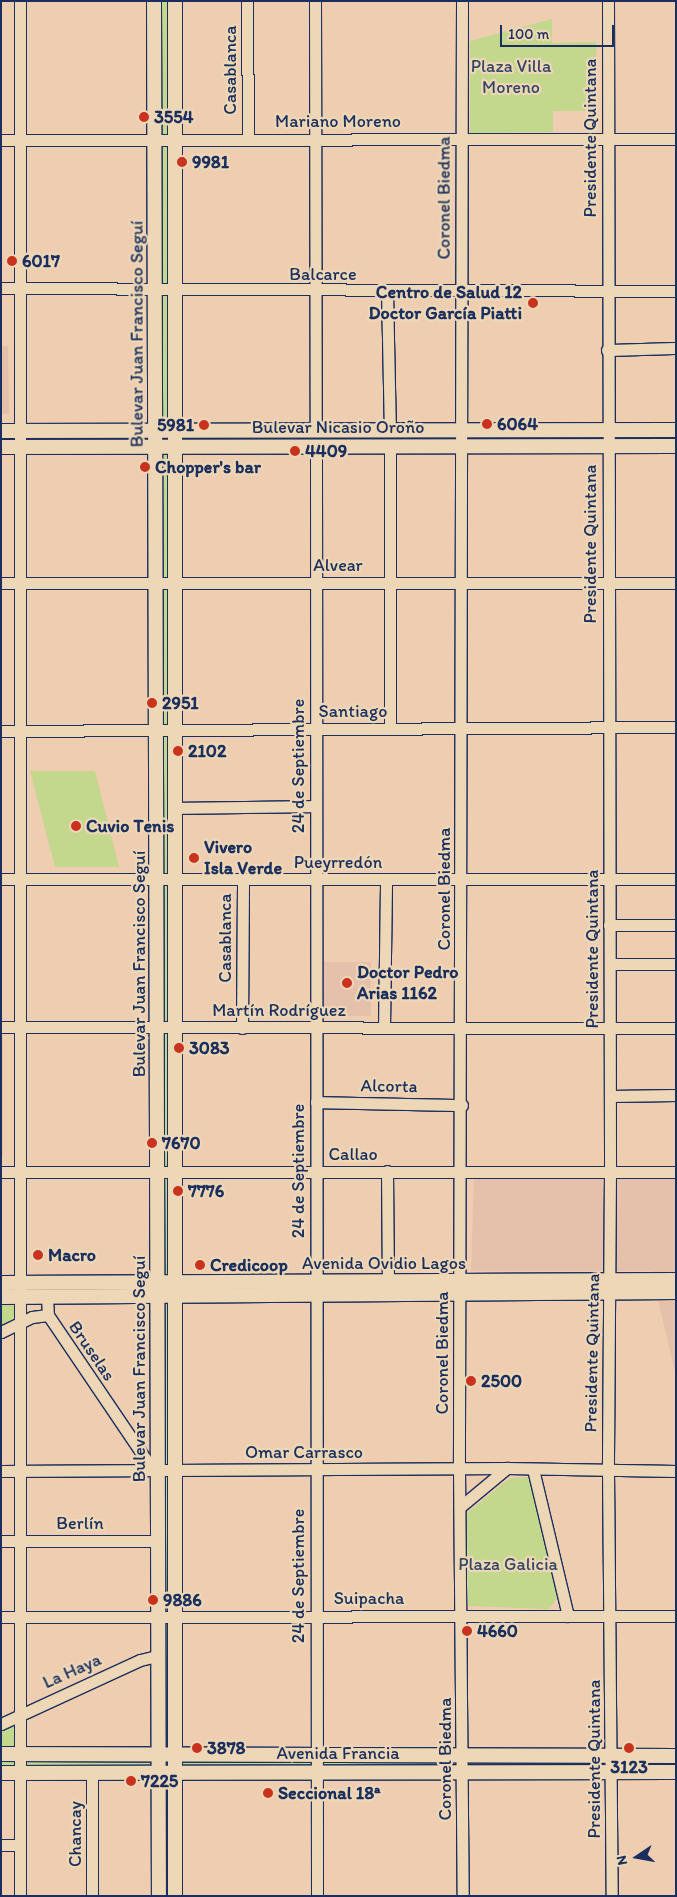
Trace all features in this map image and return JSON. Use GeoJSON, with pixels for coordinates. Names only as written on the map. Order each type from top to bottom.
{"type":"FeatureCollection","features":[{"type":"Feature","properties":{"kind":"main road","name":"Bulevar Juan Francisco Seguí"},"geometry":{"type":"LineString","coordinates":[[154,1],[158,1028],[158,1289],[155,1470],[158,1541],[159,1896]]}},
{"type":"Feature","properties":{"kind":"main road","name":"Bulevar Juan Francisco Seguí"},"geometry":{"type":"LineString","coordinates":[[175,1],[175,1896]]}},
{"type":"Feature","properties":{"kind":"main road","name":"Bulevar Nicasio Oroño"},"geometry":{"type":"LineString","coordinates":[[1,430],[676,430]]}},
{"type":"Feature","properties":{"kind":"main road","name":"Bulevar Nicasio Oroño"},"geometry":{"type":"LineString","coordinates":[[1,447],[676,446]]}},
{"type":"Feature","properties":{"kind":"main road","name":"Avenida Ovidio Lagos"},"geometry":{"type":"LineString","coordinates":[[610,1287],[676,1280]]}},
{"type":"Feature","properties":{"kind":"main road","name":"Avenida Ovidio Lagos"},"geometry":{"type":"LineString","coordinates":[[316,1288],[388,1281],[460,1288]]}},
{"type":"Feature","properties":{"kind":"main road","name":"Avenida Ovidio Lagos"},"geometry":{"type":"LineString","coordinates":[[1,1284],[47,1297],[158,1289]]}},
{"type":"Feature","properties":{"kind":"main road","name":"Avenida Ovidio Lagos"},"geometry":{"type":"LineString","coordinates":[[1,1297],[21,1290],[610,1287],[676,1292]]}},
{"type":"Feature","properties":{"kind":"main road","name":"Avenida Francia"},"geometry":{"type":"LineString","coordinates":[[1,1754],[676,1756]]}},
{"type":"Feature","properties":{"kind":"main road","name":"Avenida Francia"},"geometry":{"type":"LineString","coordinates":[[1,1773],[676,1772]]}},
{"type":"Feature","properties":{"kind":"street"},"geometry":{"type":"LineString","coordinates":[[20,1],[19,583],[22,1754],[20,1773],[20,1896]]}},
{"type":"Feature","properties":{"kind":"street","name":"Casablanca"},"geometry":{"type":"LineString","coordinates":[[247,1],[248,139]]}},
{"type":"Feature","properties":{"kind":"street"},"geometry":{"type":"LineString","coordinates":[[315,1],[316,431]]}},
{"type":"Feature","properties":{"kind":"street","name":"Coronel Biedma"},"geometry":{"type":"LineString","coordinates":[[462,1],[462,1105],[459,1469],[463,1896]]}},
{"type":"Feature","properties":{"kind":"street","name":"Presidente Quintana"},"geometry":{"type":"LineString","coordinates":[[608,1],[607,350],[610,964],[608,1470],[611,1616],[612,1896]]}},
{"type":"Feature","properties":{"kind":"street","name":"Mariano Moreno"},"geometry":{"type":"LineString","coordinates":[[1,140],[676,139]]}},
{"type":"Feature","properties":{"kind":"street","name":"Balcarce"},"geometry":{"type":"LineString","coordinates":[[1,288],[315,292],[676,291]]}},
{"type":"Feature","properties":{"kind":"street"},"geometry":{"type":"LineString","coordinates":[[387,291],[390,430]]}},
{"type":"Feature","properties":{"kind":"street"},"geometry":{"type":"LineString","coordinates":[[607,350],[676,348]]}},
{"type":"Feature","properties":{"kind":"street","name":"24 de Septiembre"},"geometry":{"type":"LineString","coordinates":[[316,446],[317,1896]]}},
{"type":"Feature","properties":{"kind":"street"},"geometry":{"type":"LineString","coordinates":[[390,446],[390,729]]}},
{"type":"Feature","properties":{"kind":"street","name":"Alvear"},"geometry":{"type":"LineString","coordinates":[[1,583],[676,583]]}},
{"type":"Feature","properties":{"kind":"street","name":"Santiago"},"geometry":{"type":"LineString","coordinates":[[1,731],[676,727]]}},
{"type":"Feature","properties":{"kind":"street"},"geometry":{"type":"LineString","coordinates":[[174,808],[316,806]]}},
{"type":"Feature","properties":{"kind":"street","name":"Pueyrredón"},"geometry":{"type":"LineString","coordinates":[[1,879],[676,879]]}},
{"type":"Feature","properties":{"kind":"street","name":"Casablanca"},"geometry":{"type":"LineString","coordinates":[[242,1028],[243,879]]}},
{"type":"Feature","properties":{"kind":"street"},"geometry":{"type":"LineString","coordinates":[[384,1028],[386,879]]}},
{"type":"Feature","properties":{"kind":"street"},"geometry":{"type":"LineString","coordinates":[[609,925],[676,925]]}},
{"type":"Feature","properties":{"kind":"street"},"geometry":{"type":"LineString","coordinates":[[610,964],[676,964]]}},
{"type":"Feature","properties":{"kind":"street","name":"Martín Rodríguez"},"geometry":{"type":"LineString","coordinates":[[1,1027],[676,1028]]}},
{"type":"Feature","properties":{"kind":"street"},"geometry":{"type":"LineString","coordinates":[[610,1096],[676,1095]]}},
{"type":"Feature","properties":{"kind":"street","name":"Alcorta"},"geometry":{"type":"LineString","coordinates":[[316,1102],[462,1105]]}},
{"type":"Feature","properties":{"kind":"street"},"geometry":{"type":"LineString","coordinates":[[388,1171],[388,1281]]}},
{"type":"Feature","properties":{"kind":"street","name":"Callao"},"geometry":{"type":"LineString","coordinates":[[1,1172],[676,1172]]}},
{"type":"Feature","properties":{"kind":"street","name":"Bruselas"},"geometry":{"type":"LineString","coordinates":[[47,1297],[48,1316],[155,1470]]}},
{"type":"Feature","properties":{"kind":"street"},"geometry":{"type":"LineString","coordinates":[[1,1332],[42,1314],[48,1316]]}},
{"type":"Feature","properties":{"kind":"street"},"geometry":{"type":"LineString","coordinates":[[460,1506],[506,1468]]}},
{"type":"Feature","properties":{"kind":"street","name":"Omar Carrasco"},"geometry":{"type":"LineString","coordinates":[[1,1471],[506,1468],[676,1471]]}},
{"type":"Feature","properties":{"kind":"street"},"geometry":{"type":"LineString","coordinates":[[533,1469],[568,1616]]}},
{"type":"Feature","properties":{"kind":"street","name":"Berlín"},"geometry":{"type":"LineString","coordinates":[[1,1541],[158,1541]]}},
{"type":"Feature","properties":{"kind":"street","name":"Suipacha"},"geometry":{"type":"LineString","coordinates":[[1,1616],[676,1616]]}},
{"type":"Feature","properties":{"kind":"street","name":"La Haya"},"geometry":{"type":"LineString","coordinates":[[1,1724],[21,1713],[140,1660],[158,1656]]}},
{"type":"Feature","properties":{"kind":"street","name":"Chancay"},"geometry":{"type":"LineString","coordinates":[[92,1772],[92,1896]]}},
{"type":"Feature","properties":{"kind":"street"},"geometry":{"type":"LineString","coordinates":[[1,1845],[19,1845]]}},
{"type":"Feature","properties":{"kind":"shaded area"},"geometry":{"type":"Polygon","coordinates":[[[1,346],[8,346],[9,414],[1,414],[1,346]]]}},
{"type":"Feature","properties":{"kind":"shaded area","name":"Doctor Pedro Arias 1162"},"geometry":{"type":"Polygon","coordinates":[[[323,962],[371,962],[371,1016],[329,1016],[323,1009],[323,962]]]}},
{"type":"Feature","properties":{"kind":"shaded area"},"geometry":{"type":"Polygon","coordinates":[[[1,1037],[3,1037],[3,1157],[1,1157],[1,1037]]]}},
{"type":"Feature","properties":{"kind":"shaded area"},"geometry":{"type":"Polygon","coordinates":[[[474,1175],[676,1178],[676,1376],[651,1271],[471,1271],[474,1175]]]}},
{"type":"Feature","properties":{"kind":"green space"},"geometry":{"type":"Polygon","coordinates":[[[154,1],[175,1],[175,431],[676,430],[676,446],[174,447],[174,431],[156,431],[157,447],[1,447],[1,431],[156,430],[154,1]]]}},
{"type":"Feature","properties":{"kind":"green space","name":"Plaza Villa Moreno"},"geometry":{"type":"Polygon","coordinates":[[[552,19],[552,43],[596,42],[597,111],[553,111],[553,132],[470,133],[470,41],[552,19]]]}},
{"type":"Feature","properties":{"kind":"green space"},"geometry":{"type":"Polygon","coordinates":[[[157,447],[174,447],[175,1754],[676,1756],[676,1772],[176,1772],[175,1896],[159,1896],[158,1772],[1,1773],[1,1754],[158,1755],[157,447]]]}},
{"type":"Feature","properties":{"kind":"green space","name":"Cuvio Tenis"},"geometry":{"type":"Polygon","coordinates":[[[30,771],[95,771],[119,867],[55,867],[30,771]]]}},
{"type":"Feature","properties":{"kind":"green space"},"geometry":{"type":"Polygon","coordinates":[[[1,1303],[13,1305],[16,1313],[11,1321],[1,1326],[1,1303]]]}},
{"type":"Feature","properties":{"kind":"green space","name":"Plaza Galicia"},"geometry":{"type":"Polygon","coordinates":[[[530,1477],[558,1597],[549,1609],[468,1606],[467,1513],[510,1478],[530,1477]]]}},
{"type":"Feature","properties":{"kind":"green space"},"geometry":{"type":"Polygon","coordinates":[[[15,1724],[15,1748],[1,1750],[1,1728],[15,1724]]]}},
{"type":"Feature","properties":{"kind":"place","name":"3554"},"geometry":{"type":"Point","coordinates":[144,117]}},
{"type":"Feature","properties":{"kind":"place","name":"9981"},"geometry":{"type":"Point","coordinates":[182,162]}},
{"type":"Feature","properties":{"kind":"place","name":"6017"},"geometry":{"type":"Point","coordinates":[12,261]}},
{"type":"Feature","properties":{"kind":"place","name":"Centro de Salud 12 Doctor García Piatti"},"geometry":{"type":"Point","coordinates":[533,303]}},
{"type":"Feature","properties":{"kind":"place","name":"6064"},"geometry":{"type":"Point","coordinates":[487,424]}},
{"type":"Feature","properties":{"kind":"place","name":"5981"},"geometry":{"type":"Point","coordinates":[204,425]}},
{"type":"Feature","properties":{"kind":"place","name":"4409"},"geometry":{"type":"Point","coordinates":[295,451]}},
{"type":"Feature","properties":{"kind":"place","name":"Chopper's bar"},"geometry":{"type":"Point","coordinates":[145,467]}},
{"type":"Feature","properties":{"kind":"place","name":"2951"},"geometry":{"type":"Point","coordinates":[152,703]}},
{"type":"Feature","properties":{"kind":"place","name":"2102"},"geometry":{"type":"Point","coordinates":[178,751]}},
{"type":"Feature","properties":{"kind":"place","name":"Cuvio Tenis"},"geometry":{"type":"Point","coordinates":[76,826]}},
{"type":"Feature","properties":{"kind":"place","name":"Vivero Isla Verde"},"geometry":{"type":"Point","coordinates":[194,858]}},
{"type":"Feature","properties":{"kind":"place","name":"Doctor Pedro Arias 1162"},"geometry":{"type":"Point","coordinates":[347,983]}},
{"type":"Feature","properties":{"kind":"place","name":"3083"},"geometry":{"type":"Point","coordinates":[179,1048]}},
{"type":"Feature","properties":{"kind":"place","name":"7670"},"geometry":{"type":"Point","coordinates":[152,1143]}},
{"type":"Feature","properties":{"kind":"place","name":"7776"},"geometry":{"type":"Point","coordinates":[178,1191]}},
{"type":"Feature","properties":{"kind":"place","name":"Macro"},"geometry":{"type":"Point","coordinates":[38,1255]}},
{"type":"Feature","properties":{"kind":"place","name":"Credicoop"},"geometry":{"type":"Point","coordinates":[200,1265]}},
{"type":"Feature","properties":{"kind":"place","name":"2500"},"geometry":{"type":"Point","coordinates":[471,1381]}},
{"type":"Feature","properties":{"kind":"place","name":"9886"},"geometry":{"type":"Point","coordinates":[153,1600]}},
{"type":"Feature","properties":{"kind":"place","name":"4660"},"geometry":{"type":"Point","coordinates":[467,1631]}},
{"type":"Feature","properties":{"kind":"place","name":"3878"},"geometry":{"type":"Point","coordinates":[197,1748]}},
{"type":"Feature","properties":{"kind":"place","name":"3123"},"geometry":{"type":"Point","coordinates":[629,1748]}},
{"type":"Feature","properties":{"kind":"place","name":"7225"},"geometry":{"type":"Point","coordinates":[131,1781]}},
{"type":"Feature","properties":{"kind":"place","name":"Seccional 18ª"},"geometry":{"type":"Point","coordinates":[268,1793]}}]}
